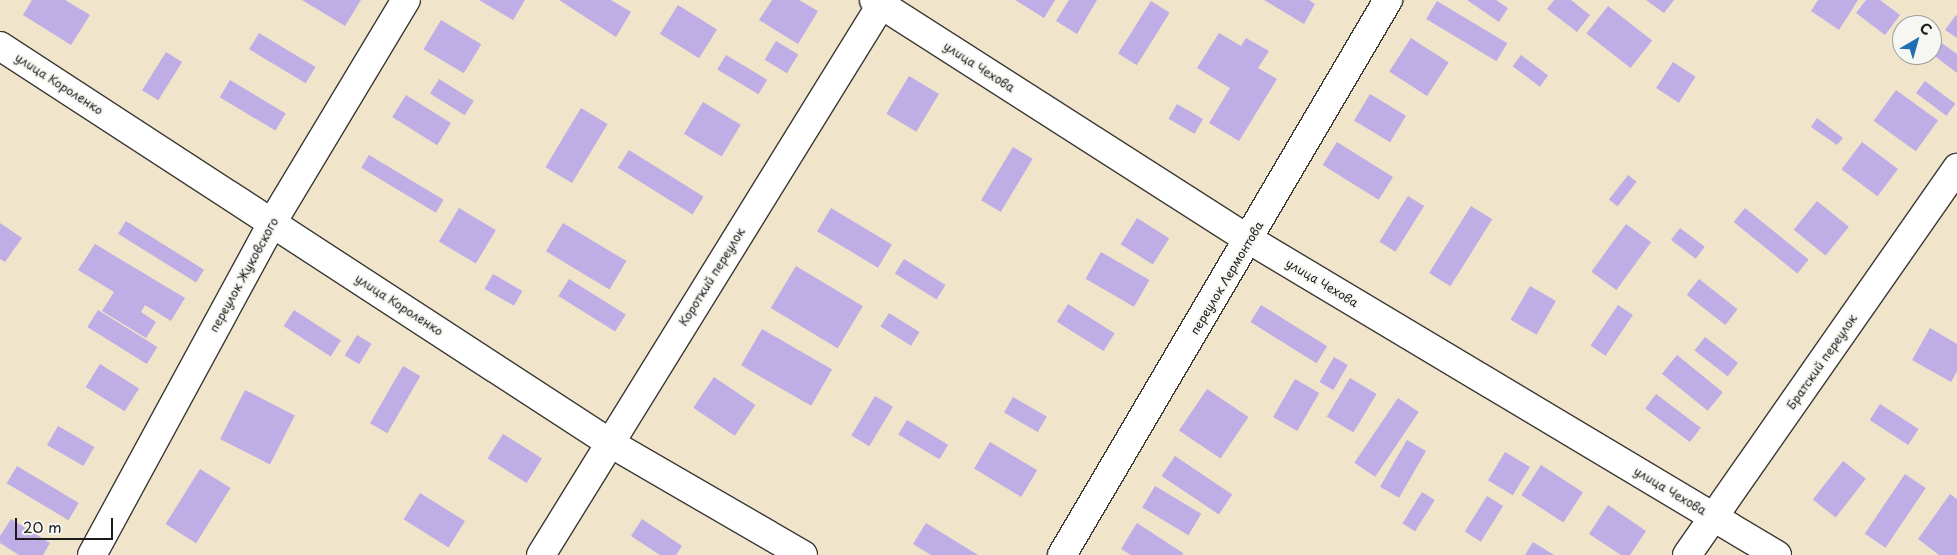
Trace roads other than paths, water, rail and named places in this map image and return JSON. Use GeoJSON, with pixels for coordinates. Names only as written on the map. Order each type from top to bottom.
{"type":"FeatureCollection","features":[{"type":"Feature","properties":{"kind":"street","name":"переулок Жуковского"},"geometry":{"type":"LineString","coordinates":[[92,555],[273,221],[406,0]]}},
{"type":"Feature","properties":{"kind":"street","name":"переулок Лермонтова"},"geometry":{"type":"LineString","coordinates":[[1062,555],[1250,240],[1388,0]]}},
{"type":"Feature","properties":{"kind":"street","name":"улица Чехова"},"geometry":{"type":"LineString","coordinates":[[879,1],[1250,240],[1777,555]]}},
{"type":"Feature","properties":{"kind":"street","name":"Короткий переулок"},"geometry":{"type":"LineString","coordinates":[[541,555],[879,1]]}},
{"type":"Feature","properties":{"kind":"street","name":"улица Короленко"},"geometry":{"type":"LineString","coordinates":[[0,46],[273,221],[610,443],[803,555]]}},
{"type":"Feature","properties":{"kind":"street","name":"Братский переулок"},"geometry":{"type":"LineString","coordinates":[[1687,555],[1957,168]]}}]}
